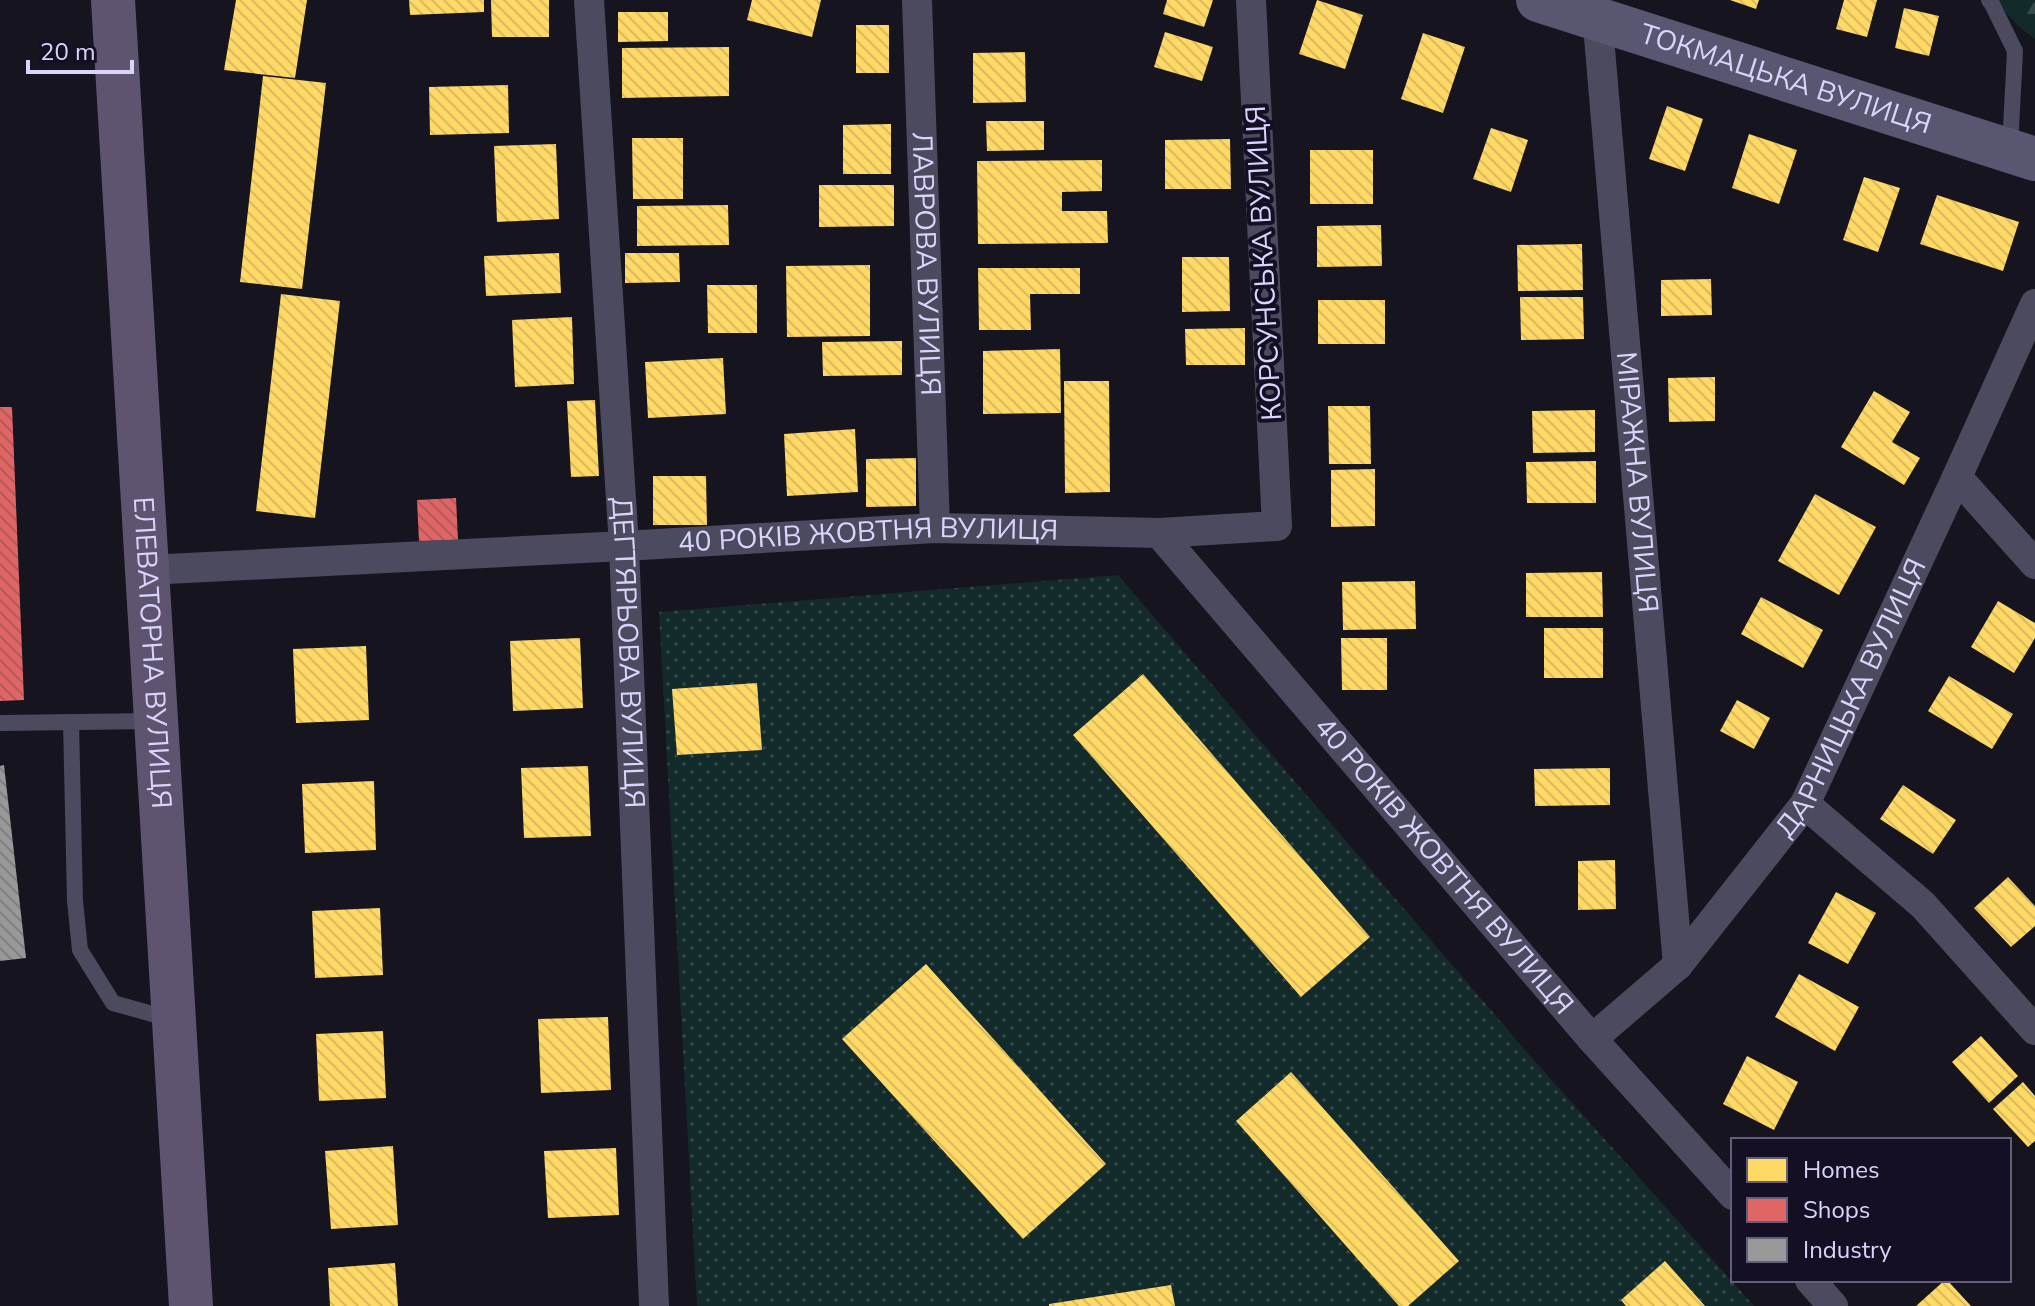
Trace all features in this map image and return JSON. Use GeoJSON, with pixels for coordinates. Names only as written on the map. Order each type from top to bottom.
{"type":"FeatureCollection","features":[{"type":"Feature","properties":{"kind":"main road","name":"ЕЛЕВАТОРНА ВУЛИЦЯ"},"geometry":{"type":"LineString","coordinates":[[113,0],[191,1306]]}},
{"type":"Feature","properties":{"kind":"street","name":"ДЕГТЯРЬОВА ВУЛИЦЯ"},"geometry":{"type":"LineString","coordinates":[[589,0],[624,546],[654,1306]]}},
{"type":"Feature","properties":{"kind":"street","name":"ЛАВРОВА ВУЛИЦЯ"},"geometry":{"type":"LineString","coordinates":[[917,0],[935,528]]}},
{"type":"Feature","properties":{"kind":"street","name":"КОРСУНСЬКА ВУЛИЦЯ"},"geometry":{"type":"LineString","coordinates":[[1251,0],[1277,526]]}},
{"type":"Feature","properties":{"kind":"street","name":"ТОКМАЦЬКА ВУЛИЦЯ"},"geometry":{"type":"LineString","coordinates":[[1538,0],[1596,9],[2022,154]]}},
{"type":"Feature","properties":{"kind":"street","name":"МІРАЖНА ВУЛИЦЯ"},"geometry":{"type":"LineString","coordinates":[[1596,9],[1678,965]]}},
{"type":"Feature","properties":{"kind":"street","name":"ДАРНИЦЬКА ВУЛИЦЯ"},"geometry":{"type":"LineString","coordinates":[[1592,1039],[1678,965],[1805,804],[2035,304]]}},
{"type":"Feature","properties":{"kind":"street"},"geometry":{"type":"LineString","coordinates":[[1957,477],[2035,564]]}},
{"type":"Feature","properties":{"kind":"street","name":"40 РОКІВ ЖОВТНЯ ВУЛИЦЯ"},"geometry":{"type":"LineString","coordinates":[[147,570],[935,528],[1159,533],[1277,526]]}},
{"type":"Feature","properties":{"kind":"street","name":"40 РОКІВ ЖОВТНЯ ВУЛИЦЯ"},"geometry":{"type":"LineString","coordinates":[[1159,533],[1592,1039],[1731,1193]]}},
{"type":"Feature","properties":{"kind":"street"},"geometry":{"type":"LineString","coordinates":[[1805,804],[1923,905],[2035,1030]]}},
{"type":"Feature","properties":{"kind":"street"},"geometry":{"type":"LineString","coordinates":[[1812,1282],[1833,1306]]}},
{"type":"Feature","properties":{"kind":"lane"},"geometry":{"type":"LineString","coordinates":[[1989,0],[2015,51],[2022,154]]}},
{"type":"Feature","properties":{"kind":"lane"},"geometry":{"type":"LineString","coordinates":[[0,723],[156,721]]}},
{"type":"Feature","properties":{"kind":"lane"},"geometry":{"type":"LineString","coordinates":[[71,722],[75,901],[80,950],[113,1003],[174,1021]]}},
{"type":"Feature","properties":{"kind":"green space"},"geometry":{"type":"Polygon","coordinates":[[[1995,0],[2035,0],[2035,39],[2017,25],[1995,0]]]}},
{"type":"Feature","properties":{"kind":"green space"},"geometry":{"type":"Polygon","coordinates":[[[1118,575],[1531,1057],[1754,1306],[697,1306],[659,612],[1118,575]]]}},
{"type":"Feature","properties":{"kind":"building: Homes"},"geometry":{"type":"Polygon","coordinates":[[[236,0],[307,0],[295,78],[224,70],[236,0]]]}},
{"type":"Feature","properties":{"kind":"building: Homes"},"geometry":{"type":"Polygon","coordinates":[[[409,0],[484,0],[484,12],[410,15],[409,0]]]}},
{"type":"Feature","properties":{"kind":"building: Homes"},"geometry":{"type":"Polygon","coordinates":[[[491,0],[549,0],[549,37],[492,37],[491,0]]]}},
{"type":"Feature","properties":{"kind":"building: Homes"},"geometry":{"type":"Polygon","coordinates":[[[752,0],[821,0],[812,37],[747,20],[752,0]]]}},
{"type":"Feature","properties":{"kind":"building: Homes"},"geometry":{"type":"Polygon","coordinates":[[[1167,0],[1213,0],[1204,27],[1163,14],[1167,0]]]}},
{"type":"Feature","properties":{"kind":"building: Homes"},"geometry":{"type":"Polygon","coordinates":[[[1317,0],[1363,15],[1345,69],[1299,54],[1317,0]]]}},
{"type":"Feature","properties":{"kind":"building: Homes"},"geometry":{"type":"Polygon","coordinates":[[[1730,0],[1759,0],[1756,9],[1730,0]]]}},
{"type":"Feature","properties":{"kind":"building: Homes"},"geometry":{"type":"Polygon","coordinates":[[[1844,0],[1877,0],[1867,37],[1836,29],[1844,0]]]}},
{"type":"Feature","properties":{"kind":"building: Homes"},"geometry":{"type":"Polygon","coordinates":[[[1904,8],[1939,16],[1929,56],[1895,48],[1904,8]]]}},
{"type":"Feature","properties":{"kind":"building: Homes"},"geometry":{"type":"Polygon","coordinates":[[[618,12],[668,12],[668,41],[618,42],[618,12]]]}},
{"type":"Feature","properties":{"kind":"building: Homes"},"geometry":{"type":"Polygon","coordinates":[[[856,25],[889,25],[889,73],[856,73],[856,25]]]}},
{"type":"Feature","properties":{"kind":"building: Homes"},"geometry":{"type":"Polygon","coordinates":[[[1165,32],[1213,47],[1202,81],[1154,67],[1165,32]]]}},
{"type":"Feature","properties":{"kind":"building: Homes"},"geometry":{"type":"Polygon","coordinates":[[[1423,33],[1465,47],[1443,113],[1401,99],[1423,33]]]}},
{"type":"Feature","properties":{"kind":"building: Homes"},"geometry":{"type":"Polygon","coordinates":[[[729,47],[729,96],[622,98],[622,48],[729,47]]]}},
{"type":"Feature","properties":{"kind":"building: Homes"},"geometry":{"type":"Polygon","coordinates":[[[1025,52],[1026,102],[973,103],[973,53],[1025,52]]]}},
{"type":"Feature","properties":{"kind":"building: Homes"},"geometry":{"type":"Polygon","coordinates":[[[263,76],[326,83],[302,289],[240,282],[263,76]]]}},
{"type":"Feature","properties":{"kind":"building: Homes"},"geometry":{"type":"Polygon","coordinates":[[[508,85],[509,133],[430,135],[429,87],[508,85]]]}},
{"type":"Feature","properties":{"kind":"building: Homes"},"geometry":{"type":"Polygon","coordinates":[[[1667,106],[1703,119],[1685,171],[1649,159],[1667,106]]]}},
{"type":"Feature","properties":{"kind":"building: Homes"},"geometry":{"type":"Polygon","coordinates":[[[986,121],[1044,121],[1044,150],[987,151],[986,121]]]}},
{"type":"Feature","properties":{"kind":"building: Homes"},"geometry":{"type":"Polygon","coordinates":[[[891,124],[891,174],[843,174],[843,125],[891,124]]]}},
{"type":"Feature","properties":{"kind":"building: Homes"},"geometry":{"type":"Polygon","coordinates":[[[1491,128],[1528,140],[1511,192],[1473,179],[1491,128]]]}},
{"type":"Feature","properties":{"kind":"building: Homes"},"geometry":{"type":"Polygon","coordinates":[[[1749,134],[1797,150],[1779,204],[1732,188],[1749,134]]]}},
{"type":"Feature","properties":{"kind":"building: Homes"},"geometry":{"type":"Polygon","coordinates":[[[632,138],[683,138],[683,199],[633,199],[632,138]]]}},
{"type":"Feature","properties":{"kind":"building: Homes"},"geometry":{"type":"Polygon","coordinates":[[[1230,139],[1231,189],[1165,189],[1165,140],[1230,139]]]}},
{"type":"Feature","properties":{"kind":"building: Homes"},"geometry":{"type":"Polygon","coordinates":[[[556,144],[559,219],[497,222],[494,146],[556,144]]]}},
{"type":"Feature","properties":{"kind":"building: Homes"},"geometry":{"type":"Polygon","coordinates":[[[1310,150],[1373,150],[1373,204],[1310,204],[1310,150]]]}},
{"type":"Feature","properties":{"kind":"building: Homes"},"geometry":{"type":"Polygon","coordinates":[[[1102,160],[1102,191],[1062,192],[1062,211],[1107,211],[1108,243],[978,244],[977,161],[1102,160]]]}},
{"type":"Feature","properties":{"kind":"building: Homes"},"geometry":{"type":"Polygon","coordinates":[[[1864,177],[1900,188],[1878,252],[1843,240],[1864,177]]]}},
{"type":"Feature","properties":{"kind":"building: Homes"},"geometry":{"type":"Polygon","coordinates":[[[819,185],[894,185],[894,226],[819,227],[819,185]]]}},
{"type":"Feature","properties":{"kind":"building: Homes"},"geometry":{"type":"Polygon","coordinates":[[[1937,195],[2019,222],[2003,271],[1920,244],[1937,195]]]}},
{"type":"Feature","properties":{"kind":"building: Homes"},"geometry":{"type":"Polygon","coordinates":[[[728,205],[729,245],[637,246],[637,206],[728,205]]]}},
{"type":"Feature","properties":{"kind":"building: Homes"},"geometry":{"type":"Polygon","coordinates":[[[1381,225],[1382,266],[1317,267],[1317,226],[1381,225]]]}},
{"type":"Feature","properties":{"kind":"building: Homes"},"geometry":{"type":"Polygon","coordinates":[[[1582,244],[1583,290],[1518,291],[1517,245],[1582,244]]]}},
{"type":"Feature","properties":{"kind":"building: Homes"},"geometry":{"type":"Polygon","coordinates":[[[559,253],[561,293],[486,296],[484,256],[559,253]]]}},
{"type":"Feature","properties":{"kind":"building: Homes"},"geometry":{"type":"Polygon","coordinates":[[[625,253],[679,253],[680,282],[625,283],[625,253]]]}},
{"type":"Feature","properties":{"kind":"building: Homes"},"geometry":{"type":"Polygon","coordinates":[[[1182,257],[1229,257],[1230,311],[1182,312],[1182,257]]]}},
{"type":"Feature","properties":{"kind":"building: Homes"},"geometry":{"type":"Polygon","coordinates":[[[870,265],[870,336],[787,337],[786,266],[870,265]]]}},
{"type":"Feature","properties":{"kind":"building: Homes"},"geometry":{"type":"Polygon","coordinates":[[[978,268],[1080,268],[1080,294],[1030,294],[1031,330],[979,330],[978,268]]]}},
{"type":"Feature","properties":{"kind":"building: Homes"},"geometry":{"type":"Polygon","coordinates":[[[1711,279],[1712,315],[1661,316],[1661,280],[1711,279]]]}},
{"type":"Feature","properties":{"kind":"building: Homes"},"geometry":{"type":"Polygon","coordinates":[[[707,285],[757,285],[757,333],[708,333],[707,285]]]}},
{"type":"Feature","properties":{"kind":"building: Homes"},"geometry":{"type":"Polygon","coordinates":[[[281,294],[340,301],[315,518],[256,511],[281,294]]]}},
{"type":"Feature","properties":{"kind":"building: Homes"},"geometry":{"type":"Polygon","coordinates":[[[1520,297],[1583,297],[1584,339],[1521,340],[1520,297]]]}},
{"type":"Feature","properties":{"kind":"building: Homes"},"geometry":{"type":"Polygon","coordinates":[[[1318,300],[1385,300],[1385,344],[1318,344],[1318,300]]]}},
{"type":"Feature","properties":{"kind":"building: Homes"},"geometry":{"type":"Polygon","coordinates":[[[572,317],[574,384],[515,387],[512,320],[572,317]]]}},
{"type":"Feature","properties":{"kind":"building: Homes"},"geometry":{"type":"Polygon","coordinates":[[[1245,328],[1245,365],[1186,365],[1185,329],[1245,328]]]}},
{"type":"Feature","properties":{"kind":"building: Homes"},"geometry":{"type":"Polygon","coordinates":[[[902,341],[902,375],[823,376],[822,342],[902,341]]]}},
{"type":"Feature","properties":{"kind":"building: Homes"},"geometry":{"type":"Polygon","coordinates":[[[1060,349],[1061,413],[983,414],[983,351],[1060,349]]]}},
{"type":"Feature","properties":{"kind":"building: Homes"},"geometry":{"type":"Polygon","coordinates":[[[723,358],[726,414],[648,418],[645,362],[723,358]]]}},
{"type":"Feature","properties":{"kind":"building: Homes"},"geometry":{"type":"Polygon","coordinates":[[[1715,377],[1715,421],[1669,422],[1668,378],[1715,377]]]}},
{"type":"Feature","properties":{"kind":"building: Homes"},"geometry":{"type":"Polygon","coordinates":[[[1064,381],[1109,381],[1110,492],[1065,493],[1064,381]]]}},
{"type":"Feature","properties":{"kind":"building: Homes"},"geometry":{"type":"Polygon","coordinates":[[[1874,391],[1910,412],[1892,442],[1920,458],[1904,485],[1841,447],[1874,391]]]}},
{"type":"Feature","properties":{"kind":"building: Homes"},"geometry":{"type":"Polygon","coordinates":[[[595,400],[599,476],[571,477],[567,401],[595,400]]]}},
{"type":"Feature","properties":{"kind":"building: Homes"},"geometry":{"type":"Polygon","coordinates":[[[1328,406],[1370,406],[1371,464],[1329,464],[1328,406]]]}},
{"type":"Feature","properties":{"kind":"building: Homes"},"geometry":{"type":"Polygon","coordinates":[[[1595,410],[1595,452],[1533,453],[1532,411],[1595,410]]]}},
{"type":"Feature","properties":{"kind":"building: Homes"},"geometry":{"type":"Polygon","coordinates":[[[855,429],[858,492],[787,496],[784,434],[855,429]]]}},
{"type":"Feature","properties":{"kind":"building: Homes"},"geometry":{"type":"Polygon","coordinates":[[[916,458],[916,506],[866,507],[866,459],[916,458]]]}},
{"type":"Feature","properties":{"kind":"building: Homes"},"geometry":{"type":"Polygon","coordinates":[[[1596,461],[1596,503],[1527,503],[1526,462],[1596,461]]]}},
{"type":"Feature","properties":{"kind":"building: Homes"},"geometry":{"type":"Polygon","coordinates":[[[1375,469],[1375,526],[1331,527],[1331,470],[1375,469]]]}},
{"type":"Feature","properties":{"kind":"building: Homes"},"geometry":{"type":"Polygon","coordinates":[[[653,476],[706,476],[707,525],[653,525],[653,476]]]}},
{"type":"Feature","properties":{"kind":"building: Homes"},"geometry":{"type":"Polygon","coordinates":[[[1815,494],[1876,527],[1839,595],[1778,561],[1815,494]]]}},
{"type":"Feature","properties":{"kind":"building: Homes"},"geometry":{"type":"Polygon","coordinates":[[[1602,572],[1603,617],[1526,617],[1526,573],[1602,572]]]}},
{"type":"Feature","properties":{"kind":"building: Homes"},"geometry":{"type":"Polygon","coordinates":[[[1415,581],[1416,629],[1343,630],[1342,582],[1415,581]]]}},
{"type":"Feature","properties":{"kind":"building: Homes"},"geometry":{"type":"Polygon","coordinates":[[[1761,597],[1823,630],[1803,668],[1741,634],[1761,597]]]}},
{"type":"Feature","properties":{"kind":"building: Homes"},"geometry":{"type":"Polygon","coordinates":[[[1998,601],[2035,623],[2035,638],[2014,673],[1971,647],[1998,601]]]}},
{"type":"Feature","properties":{"kind":"building: Homes"},"geometry":{"type":"Polygon","coordinates":[[[1544,628],[1603,628],[1603,678],[1544,678],[1544,628]]]}},
{"type":"Feature","properties":{"kind":"building: Homes"},"geometry":{"type":"Polygon","coordinates":[[[580,638],[583,708],[513,711],[510,641],[580,638]]]}},
{"type":"Feature","properties":{"kind":"building: Homes"},"geometry":{"type":"Polygon","coordinates":[[[1341,638],[1387,638],[1387,690],[1342,690],[1341,638]]]}},
{"type":"Feature","properties":{"kind":"building: Homes"},"geometry":{"type":"Polygon","coordinates":[[[366,646],[369,720],[296,723],[293,649],[366,646]]]}},
{"type":"Feature","properties":{"kind":"building: Homes"},"geometry":{"type":"Polygon","coordinates":[[[1143,674],[1370,937],[1301,997],[1073,735],[1143,674]]]}},
{"type":"Feature","properties":{"kind":"building: Homes"},"geometry":{"type":"Polygon","coordinates":[[[1949,676],[2013,714],[1992,749],[1928,711],[1949,676]]]}},
{"type":"Feature","properties":{"kind":"building: Homes"},"geometry":{"type":"Polygon","coordinates":[[[757,683],[762,750],[677,755],[672,689],[757,683]]]}},
{"type":"Feature","properties":{"kind":"building: Homes"},"geometry":{"type":"Polygon","coordinates":[[[1737,700],[1770,718],[1754,749],[1720,731],[1737,700]]]}},
{"type":"Feature","properties":{"kind":"building: Homes"},"geometry":{"type":"Polygon","coordinates":[[[588,766],[591,836],[524,838],[521,768],[588,766]]]}},
{"type":"Feature","properties":{"kind":"building: Homes"},"geometry":{"type":"Polygon","coordinates":[[[1610,768],[1610,805],[1535,806],[1534,769],[1610,768]]]}},
{"type":"Feature","properties":{"kind":"building: Homes"},"geometry":{"type":"Polygon","coordinates":[[[374,781],[376,850],[305,853],[302,784],[374,781]]]}},
{"type":"Feature","properties":{"kind":"building: Homes"},"geometry":{"type":"Polygon","coordinates":[[[1903,785],[1956,820],[1933,854],[1880,819],[1903,785]]]}},
{"type":"Feature","properties":{"kind":"building: Homes"},"geometry":{"type":"Polygon","coordinates":[[[1615,860],[1616,909],[1578,910],[1578,861],[1615,860]]]}},
{"type":"Feature","properties":{"kind":"building: Homes"},"geometry":{"type":"Polygon","coordinates":[[[2008,877],[2035,906],[2035,926],[2011,947],[1974,908],[2008,877]]]}},
{"type":"Feature","properties":{"kind":"building: Homes"},"geometry":{"type":"Polygon","coordinates":[[[1836,892],[1876,913],[1848,964],[1808,943],[1836,892]]]}},
{"type":"Feature","properties":{"kind":"building: Homes"},"geometry":{"type":"Polygon","coordinates":[[[380,908],[383,975],[315,978],[312,911],[380,908]]]}},
{"type":"Feature","properties":{"kind":"building: Homes"},"geometry":{"type":"Polygon","coordinates":[[[926,964],[1106,1164],[1023,1239],[842,1039],[926,964]]]}},
{"type":"Feature","properties":{"kind":"building: Homes"},"geometry":{"type":"Polygon","coordinates":[[[1799,974],[1859,1007],[1835,1051],[1775,1017],[1799,974]]]}},
{"type":"Feature","properties":{"kind":"building: Homes"},"geometry":{"type":"Polygon","coordinates":[[[608,1017],[611,1090],[541,1093],[538,1019],[608,1017]]]}},
{"type":"Feature","properties":{"kind":"building: Homes"},"geometry":{"type":"Polygon","coordinates":[[[383,1031],[386,1098],[319,1101],[316,1034],[383,1031]]]}},
{"type":"Feature","properties":{"kind":"building: Homes"},"geometry":{"type":"Polygon","coordinates":[[[1981,1036],[2018,1076],[1989,1103],[1952,1062],[1981,1036]]]}},
{"type":"Feature","properties":{"kind":"building: Homes"},"geometry":{"type":"Polygon","coordinates":[[[1747,1056],[1798,1082],[1774,1130],[1723,1104],[1747,1056]]]}},
{"type":"Feature","properties":{"kind":"building: Homes"},"geometry":{"type":"Polygon","coordinates":[[[1291,1072],[1459,1261],[1408,1306],[1399,1306],[1236,1121],[1291,1072]]]}},
{"type":"Feature","properties":{"kind":"building: Homes"},"geometry":{"type":"Polygon","coordinates":[[[2023,1082],[2035,1096],[2035,1141],[2028,1147],[1993,1109],[2023,1082]]]}},
{"type":"Feature","properties":{"kind":"building: Homes"},"geometry":{"type":"Polygon","coordinates":[[[393,1146],[398,1225],[331,1229],[325,1151],[393,1146]]]}},
{"type":"Feature","properties":{"kind":"building: Homes"},"geometry":{"type":"Polygon","coordinates":[[[616,1148],[619,1215],[548,1218],[544,1151],[616,1148]]]}},
{"type":"Feature","properties":{"kind":"building: Homes"},"geometry":{"type":"Polygon","coordinates":[[[1665,1261],[1705,1306],[1626,1306],[1621,1300],[1665,1261]]]}},
{"type":"Feature","properties":{"kind":"building: Homes"},"geometry":{"type":"Polygon","coordinates":[[[395,1263],[398,1306],[330,1306],[328,1268],[395,1263]]]}},
{"type":"Feature","properties":{"kind":"building: Homes"},"geometry":{"type":"Polygon","coordinates":[[[1943,1282],[1949,1282],[1971,1306],[1916,1306],[1943,1282]]]}},
{"type":"Feature","properties":{"kind":"building: Homes"},"geometry":{"type":"Polygon","coordinates":[[[1171,1285],[1175,1306],[1049,1306],[1049,1304],[1171,1285]]]}},
{"type":"Feature","properties":{"kind":"building: Shops"},"geometry":{"type":"Polygon","coordinates":[[[0,407],[12,407],[24,700],[0,701],[0,407]]]}},
{"type":"Feature","properties":{"kind":"building: Shops"},"geometry":{"type":"Polygon","coordinates":[[[456,498],[458,540],[419,541],[417,500],[456,498]]]}},
{"type":"Feature","properties":{"kind":"building: Industry"},"geometry":{"type":"Polygon","coordinates":[[[4,765],[26,958],[0,961],[0,766],[4,765]]]}}]}
